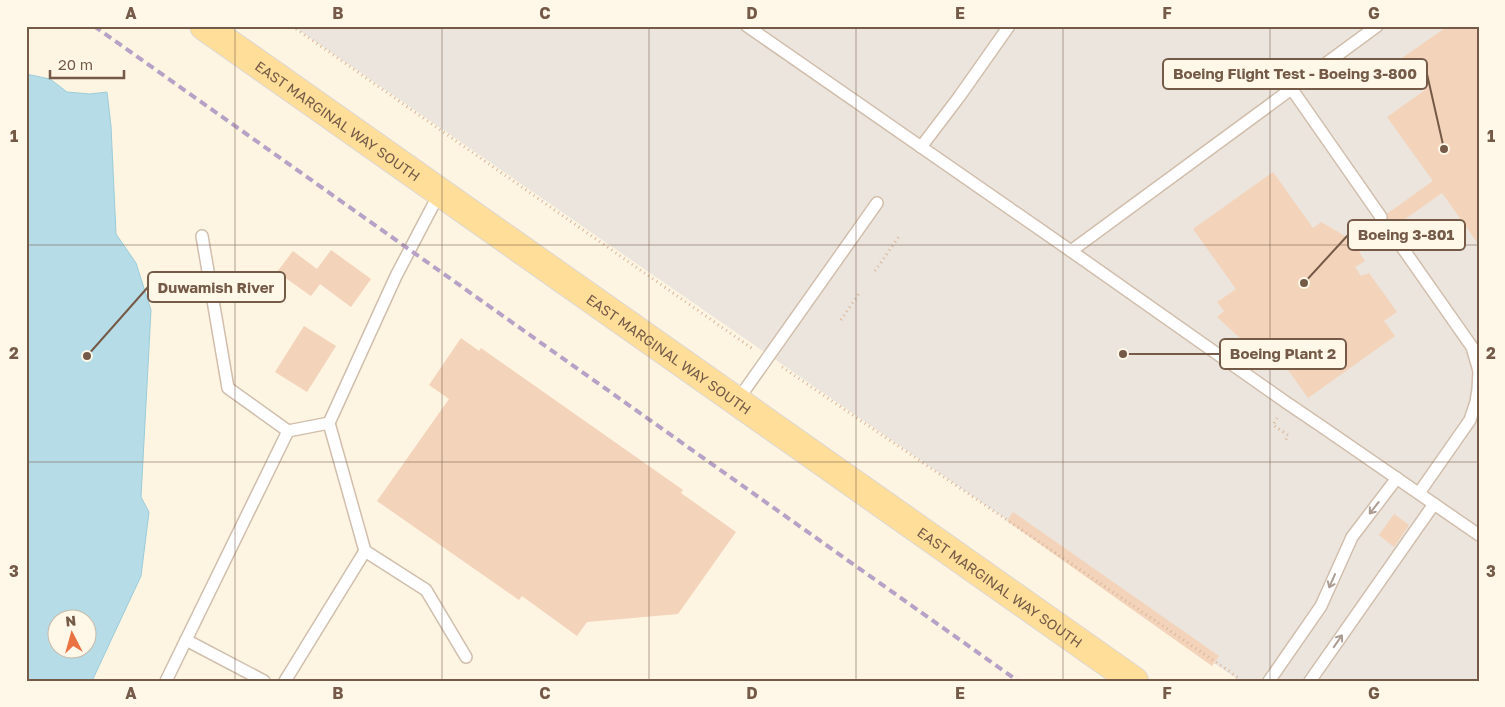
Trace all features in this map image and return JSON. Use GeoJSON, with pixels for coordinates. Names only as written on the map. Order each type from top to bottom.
{"type":"FeatureCollection","features":[{"type":"Feature","properties":{"kind":"main road","name":"EAST MARGINAL WAY SOUTH"},"geometry":{"type":"LineString","coordinates":[[204,26],[1134,681]]}},
{"type":"Feature","properties":{"kind":"lane"},"geometry":{"type":"LineString","coordinates":[[746,26],[1071,251],[1287,404],[1479,535]]}},
{"type":"Feature","properties":{"kind":"lane"},"geometry":{"type":"LineString","coordinates":[[921,147],[1009,26]]}},
{"type":"Feature","properties":{"kind":"lane"},"geometry":{"type":"LineString","coordinates":[[1071,251],[1377,26]]}},
{"type":"Feature","properties":{"kind":"lane"},"geometry":{"type":"LineString","coordinates":[[1292,88],[1382,217]]}},
{"type":"Feature","properties":{"kind":"lane"},"geometry":{"type":"LineString","coordinates":[[440,192],[396,276],[329,423],[364,551],[426,590],[466,657]]}},
{"type":"Feature","properties":{"kind":"lane"},"geometry":{"type":"LineString","coordinates":[[737,401],[877,203]]}},
{"type":"Feature","properties":{"kind":"lane"},"geometry":{"type":"LineString","coordinates":[[1390,230],[1472,347],[1479,371],[1478,402],[1470,420],[1419,493]]}},
{"type":"Feature","properties":{"kind":"lane"},"geometry":{"type":"LineString","coordinates":[[202,236],[228,388],[288,432],[329,423]]}},
{"type":"Feature","properties":{"kind":"lane"},"geometry":{"type":"LineString","coordinates":[[166,681],[288,432]]}},
{"type":"Feature","properties":{"kind":"lane"},"geometry":{"type":"LineString","coordinates":[[1269,681],[1321,606],[1352,537],[1397,478]]}},
{"type":"Feature","properties":{"kind":"lane"},"geometry":{"type":"LineString","coordinates":[[1310,681],[1434,504]]}},
{"type":"Feature","properties":{"kind":"lane"},"geometry":{"type":"LineString","coordinates":[[284,681],[364,551]]}},
{"type":"Feature","properties":{"kind":"lane"},"geometry":{"type":"LineString","coordinates":[[186,640],[264,681]]}},
{"type":"Feature","properties":{"kind":"path"},"geometry":{"type":"LineString","coordinates":[[292,26],[741,341]]}},
{"type":"Feature","properties":{"kind":"path"},"geometry":{"type":"LineString","coordinates":[[875,271],[900,235]]}},
{"type":"Feature","properties":{"kind":"path"},"geometry":{"type":"LineString","coordinates":[[841,320],[860,292]]}},
{"type":"Feature","properties":{"kind":"path"},"geometry":{"type":"LineString","coordinates":[[800,380],[1242,681]]}},
{"type":"Feature","properties":{"kind":"path"},"geometry":{"type":"LineString","coordinates":[[1277,418],[1272,425],[1288,436],[1285,442]]}},
{"type":"Feature","properties":{"kind":"shaded area"},"geometry":{"type":"Polygon","coordinates":[[[293,26],[1479,26],[1479,681],[1240,681],[293,26]]]}},
{"type":"Feature","properties":{"kind":"water"},"geometry":{"type":"Polygon","coordinates":[[[26,74],[50,79],[67,92],[90,94],[107,92],[111,126],[116,234],[136,263],[151,310],[141,497],[149,512],[141,576],[92,681],[26,681],[26,74]]]}},
{"type":"Feature","properties":{"kind":"building"},"geometry":{"type":"Polygon","coordinates":[[[1448,26],[1479,26],[1479,245],[1442,193],[1359,252],[1365,261],[1355,267],[1361,276],[1369,273],[1397,312],[1384,321],[1395,336],[1308,398],[1276,353],[1265,361],[1217,317],[1224,311],[1217,302],[1236,289],[1193,229],[1273,172],[1313,228],[1321,222],[1350,240],[1433,181],[1387,117],[1425,90],[1402,58],[1448,26]]]}},
{"type":"Feature","properties":{"kind":"building"},"geometry":{"type":"Polygon","coordinates":[[[331,250],[371,279],[351,307],[320,284],[311,296],[277,272],[293,251],[317,269],[331,250]]]}},
{"type":"Feature","properties":{"kind":"building"},"geometry":{"type":"Polygon","coordinates":[[[304,326],[336,346],[307,392],[275,372],[304,326]]]}},
{"type":"Feature","properties":{"kind":"building"},"geometry":{"type":"Polygon","coordinates":[[[461,338],[479,351],[481,348],[683,490],[681,493],[736,532],[678,614],[587,622],[577,636],[522,596],[519,600],[377,501],[449,399],[429,385],[461,338]]]}},
{"type":"Feature","properties":{"kind":"building"},"geometry":{"type":"Polygon","coordinates":[[[1013,512],[1219,656],[1212,666],[1007,521],[1013,512]]]}},
{"type":"Feature","properties":{"kind":"building"},"geometry":{"type":"Polygon","coordinates":[[[1394,514],[1409,525],[1394,547],[1379,535],[1394,514]]]}},
{"type":"Feature","properties":{"kind":"railway"},"geometry":{"type":"LineString","coordinates":[[94,26],[1018,681]]}},
{"type":"Feature","properties":{"kind":"place","name":"Boeing Flight Test - Boeing 3-800"},"geometry":{"type":"Point","coordinates":[1444,149]}},
{"type":"Feature","properties":{"kind":"place","name":"Boeing 3-801"},"geometry":{"type":"Point","coordinates":[1304,283]}},
{"type":"Feature","properties":{"kind":"place","name":"Boeing Plant 2"},"geometry":{"type":"Point","coordinates":[1123,354]}},
{"type":"Feature","properties":{"kind":"place","name":"Duwamish River"},"geometry":{"type":"Point","coordinates":[87,356]}}]}
